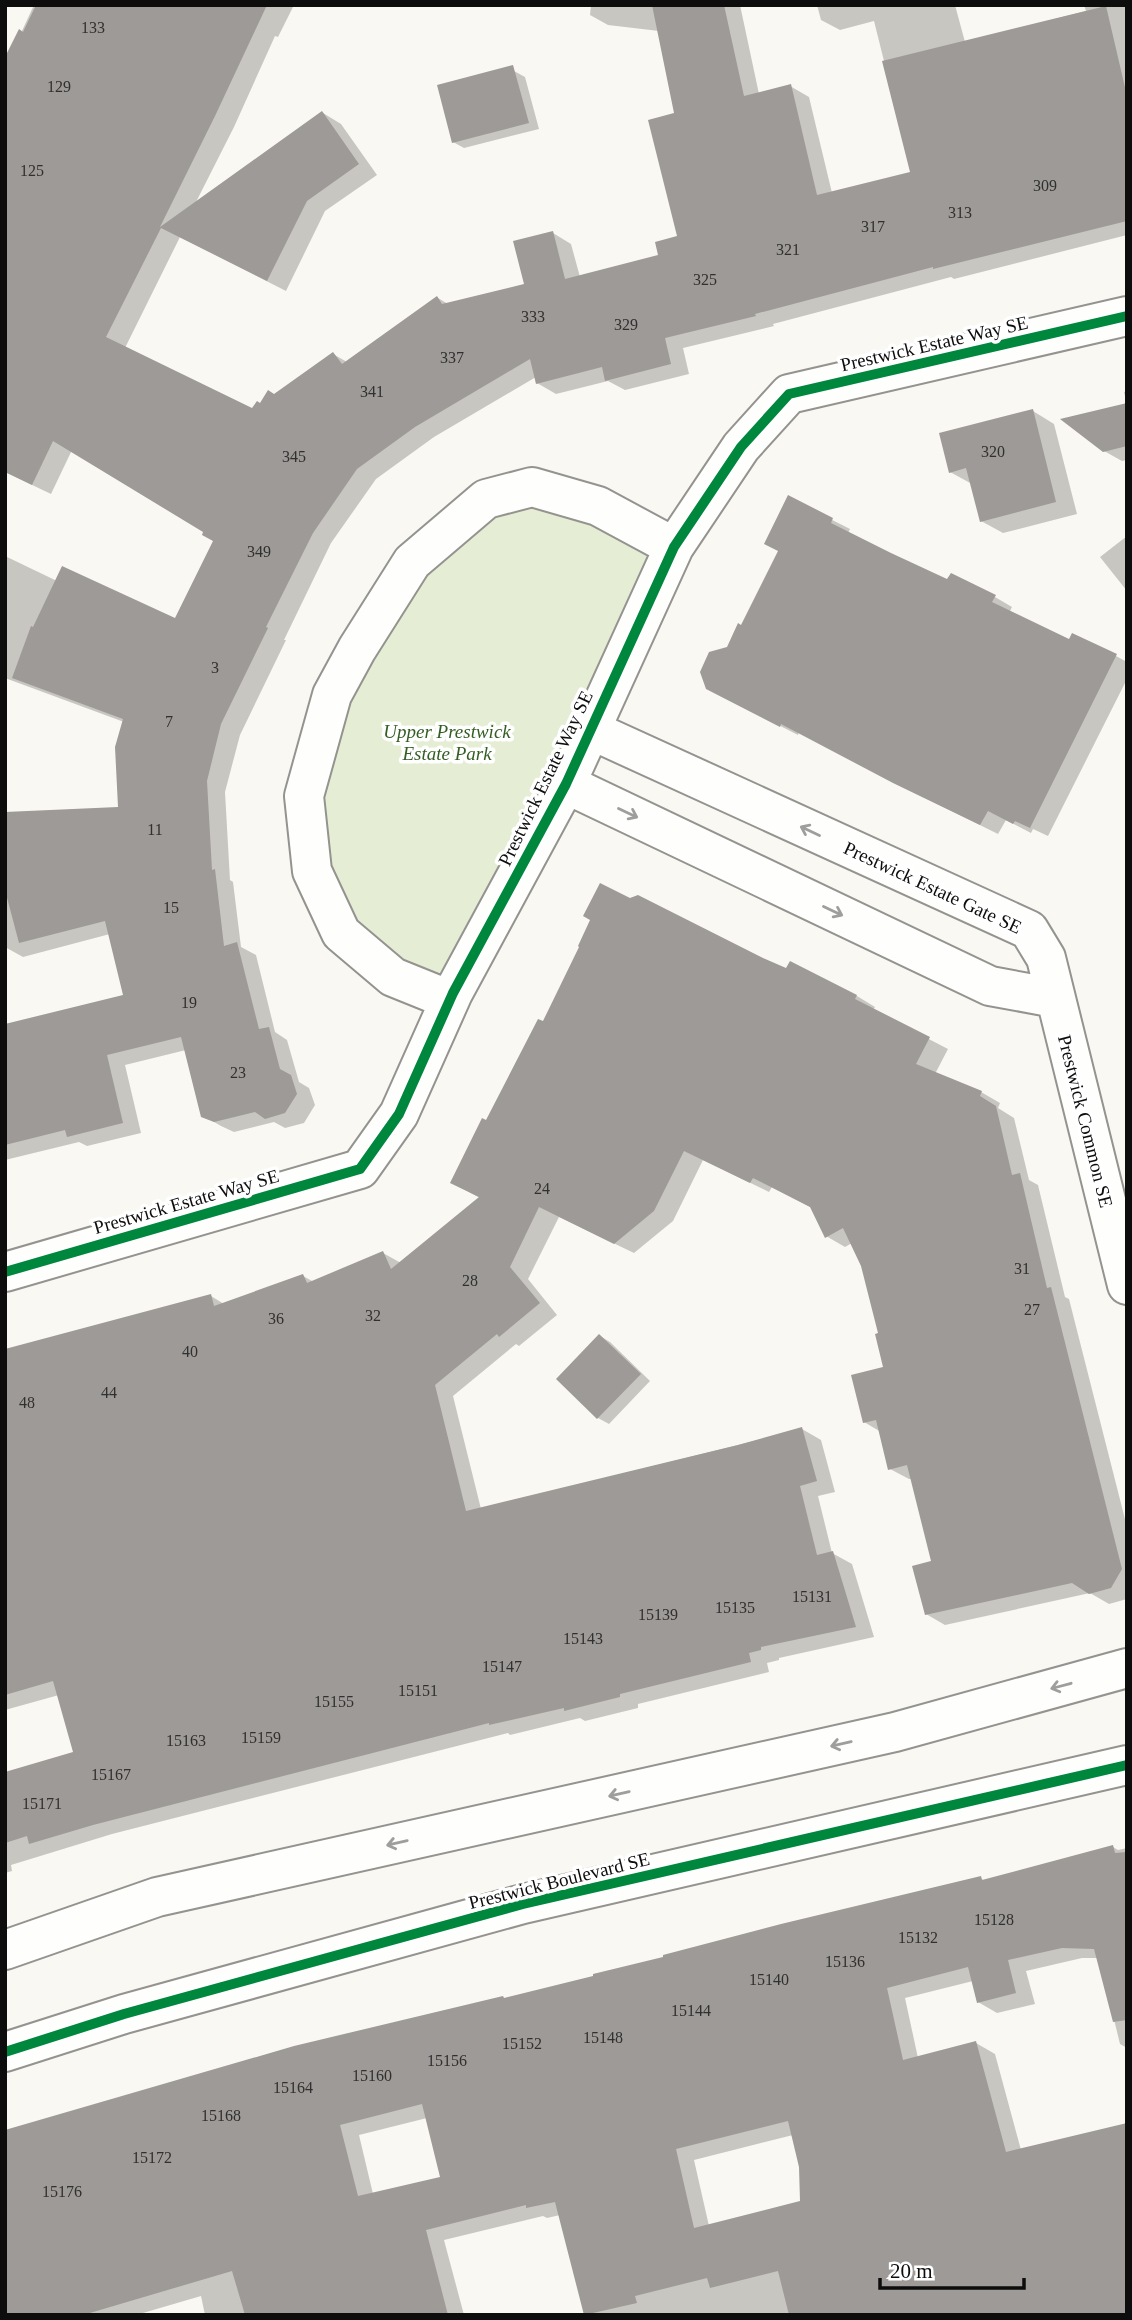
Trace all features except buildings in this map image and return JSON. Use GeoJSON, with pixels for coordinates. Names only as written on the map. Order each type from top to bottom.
{"type":"FeatureCollection","features":[{"type":"Feature","properties":{"kind":"street","name":"Prestwick Estate Way SE"},"geometry":{"type":"LineString","coordinates":[[5,1272],[360,1169],[399,1114],[450,1000],[566,784],[674,547],[741,447],[789,394],[1127,316]]}},
{"type":"Feature","properties":{"kind":"street"},"geometry":{"type":"LineString","coordinates":[[450,1000],[393,977],[341,933],[312,870],[304,796],[332,695],[357,649],[412,562],[486,499],[533,486],[598,506],[674,547]]}},
{"type":"Feature","properties":{"kind":"street","name":"Prestwick Estate Gate SE"},"geometry":{"type":"LineString","coordinates":[[591,730],[1029,930],[1046,958],[1055,998]]}},
{"type":"Feature","properties":{"kind":"street"},"geometry":{"type":"LineString","coordinates":[[566,784],[990,986],[1055,998]]}},
{"type":"Feature","properties":{"kind":"street","name":"Prestwick Common SE"},"geometry":{"type":"LineString","coordinates":[[1055,998],[1127,1285]]}},
{"type":"Feature","properties":{"kind":"street"},"geometry":{"type":"LineString","coordinates":[[5,1950],[157,1897],[895,1732],[1127,1668]]}},
{"type":"Feature","properties":{"kind":"street","name":"Prestwick Boulevard SE"},"geometry":{"type":"LineString","coordinates":[[5,2052],[124,2014],[523,1904],[1127,1765]]}},
{"type":"Feature","properties":{"kind":"green space","name":"Upper Prestwick Estate Park"},"geometry":{"type":"Polygon","coordinates":[[[532,487],[674,547],[453,993],[393,977],[312,871],[332,695],[412,562],[532,487]]]}},
{"type":"Feature","properties":{"kind":"cycle path"},"geometry":{"type":"LineString","coordinates":[[5,1272],[360,1169],[399,1114],[453,993],[566,784],[674,547],[741,447],[789,394],[1127,316]]}},
{"type":"Feature","properties":{"kind":"cycle path"},"geometry":{"type":"LineString","coordinates":[[5,2052],[124,2014],[523,1904],[1127,1765]]}}]}
